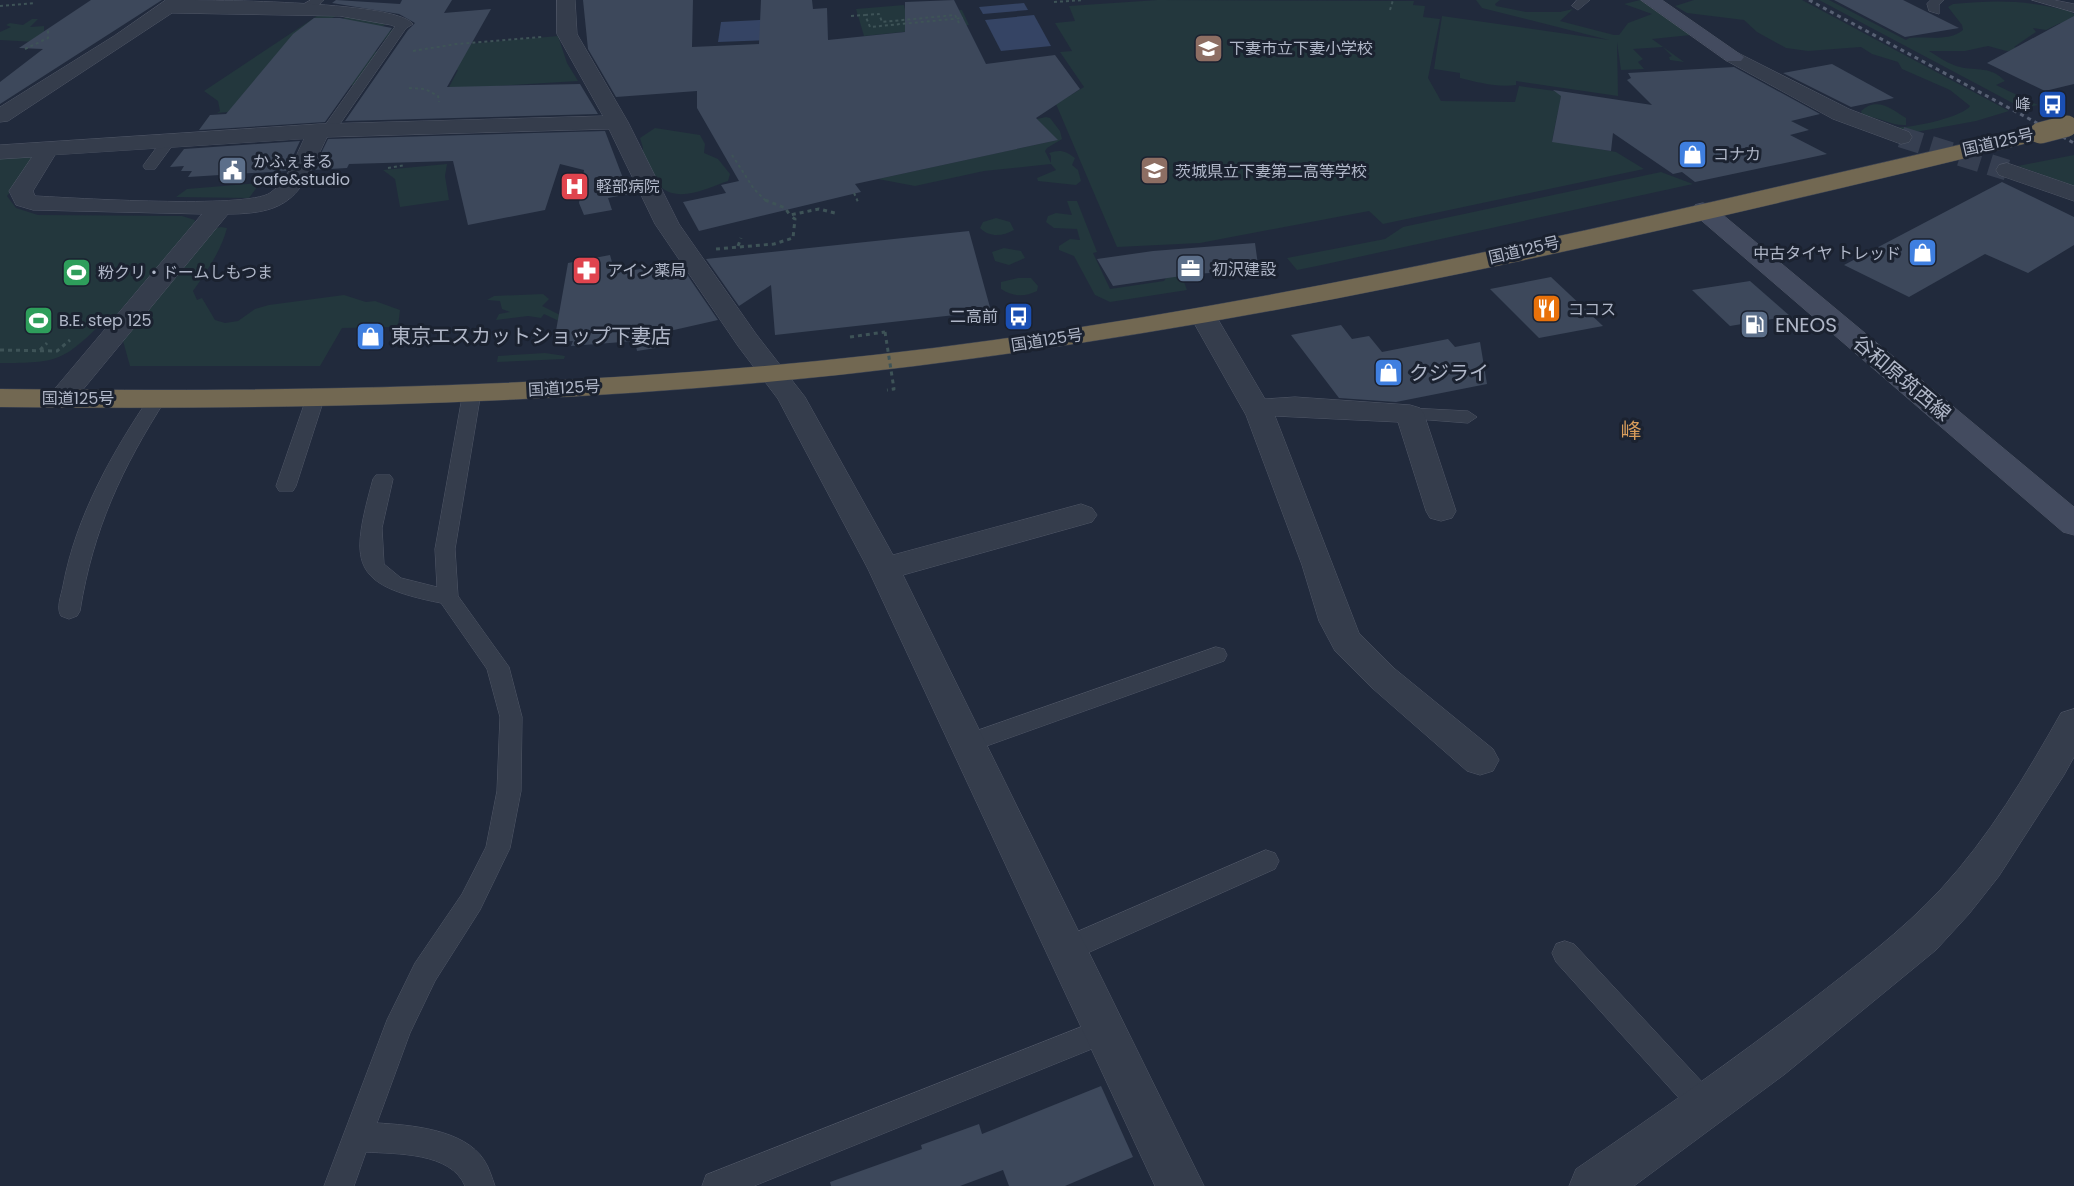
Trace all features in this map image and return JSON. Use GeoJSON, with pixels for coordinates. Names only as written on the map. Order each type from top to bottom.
{"type":"FeatureCollection","features":[{"type":"Feature","properties":{"kind":"highway","name":"国道125号"},"geometry":{"type":"LineString","coordinates":[[0,398],[315,399],[664,383],[992,349],[1203,316],[1434,270],[2070,126]]}},
{"type":"Feature","properties":{"kind":"main road"},"geometry":{"type":"LineString","coordinates":[[1650,0],[1734,57]]}},
{"type":"Feature","properties":{"kind":"main road","name":"谷和原筑西線"},"geometry":{"type":"LineString","coordinates":[[1703,210],[2074,524]]}},
{"type":"Feature","properties":{"kind":"street"},"geometry":{"type":"LineString","coordinates":[[566,0],[567,34],[617,122],[668,224],[791,397],[884,569],[1180,1186]]}},
{"type":"Feature","properties":{"kind":"street"},"geometry":{"type":"LineString","coordinates":[[5,109],[111,46],[173,4],[309,4],[398,20],[403,24]]}},
{"type":"Feature","properties":{"kind":"street"},"geometry":{"type":"LineString","coordinates":[[1734,57],[1841,114],[1901,137]]}},
{"type":"Feature","properties":{"kind":"street"},"geometry":{"type":"LineString","coordinates":[[0,152],[170,139],[324,131],[617,122]]}},
{"type":"Feature","properties":{"kind":"street"},"geometry":{"type":"LineString","coordinates":[[48,149],[21,191],[24,200],[33,203],[118,207],[258,207],[286,195],[324,131]]}},
{"type":"Feature","properties":{"kind":"street"},"geometry":{"type":"LineString","coordinates":[[2007,170],[2074,194]]}},
{"type":"Feature","properties":{"kind":"street"},"geometry":{"type":"LineString","coordinates":[[61,398],[221,207]]}},
{"type":"Feature","properties":{"kind":"street"},"geometry":{"type":"LineString","coordinates":[[1203,316],[1256,408],[1318,565],[1336,621],[1347,642],[1383,678],[1480,760]]}},
{"type":"Feature","properties":{"kind":"street"},"geometry":{"type":"LineString","coordinates":[[1256,408],[1295,406],[1410,414],[1441,511]]}},
{"type":"Feature","properties":{"kind":"street"},"geometry":{"type":"LineString","coordinates":[[884,569],[1081,514]]}},
{"type":"Feature","properties":{"kind":"street"},"geometry":{"type":"LineString","coordinates":[[1593,1186],[1706,1107],[1886,968],[1934,924],[1971,882],[2045,778],[2074,723]]}},
{"type":"Feature","properties":{"kind":"lane"},"geometry":{"type":"LineString","coordinates":[[2038,0],[2074,8]]}},
{"type":"Feature","properties":{"kind":"lane"},"geometry":{"type":"LineString","coordinates":[[324,131],[366,80],[380,55],[403,24]]}},
{"type":"Feature","properties":{"kind":"lane"},"geometry":{"type":"LineString","coordinates":[[150,166],[170,139]]}},
{"type":"Feature","properties":{"kind":"lane"},"geometry":{"type":"LineString","coordinates":[[339,1186],[397,1029],[425,972],[471,902],[498,848],[509,791],[510,717],[498,667],[448,597],[445,549],[472,392]]}},
{"type":"Feature","properties":{"kind":"lane"},"geometry":{"type":"LineString","coordinates":[[69,611],[75,574],[100,495],[157,399]]}},
{"type":"Feature","properties":{"kind":"lane"},"geometry":{"type":"LineString","coordinates":[[286,486],[315,399]]}},
{"type":"Feature","properties":{"kind":"lane"},"geometry":{"type":"LineString","coordinates":[[1410,414],[1468,417]]}},
{"type":"Feature","properties":{"kind":"lane"},"geometry":{"type":"LineString","coordinates":[[383,479],[371,530],[370,555],[378,573],[400,586],[448,597]]}},
{"type":"Feature","properties":{"kind":"lane"},"geometry":{"type":"LineString","coordinates":[[967,744],[1216,655]]}},
{"type":"Feature","properties":{"kind":"lane"},"geometry":{"type":"LineString","coordinates":[[1065,950],[1266,861]]}},
{"type":"Feature","properties":{"kind":"lane"},"geometry":{"type":"LineString","coordinates":[[1565,953],[1706,1107]]}},
{"type":"Feature","properties":{"kind":"lane"},"geometry":{"type":"LineString","coordinates":[[717,1186],[1104,1031]]}},
{"type":"Feature","properties":{"kind":"lane"},"geometry":{"type":"LineString","coordinates":[[357,1137],[400,1139],[431,1144],[459,1157],[478,1174],[480,1186]]}},
{"type":"Feature","properties":{"kind":"path"},"geometry":{"type":"LineString","coordinates":[[1054,2],[1083,0]]}},
{"type":"Feature","properties":{"kind":"path"},"geometry":{"type":"LineString","coordinates":[[1390,10],[1393,0]]}},
{"type":"Feature","properties":{"kind":"path"},"geometry":{"type":"LineString","coordinates":[[0,6],[35,3]]}},
{"type":"Feature","properties":{"kind":"path"},"geometry":{"type":"LineString","coordinates":[[851,16],[879,14],[882,22],[955,15],[960,25]]}},
{"type":"Feature","properties":{"kind":"path"},"geometry":{"type":"LineString","coordinates":[[865,15],[873,33]]}},
{"type":"Feature","properties":{"kind":"path"},"geometry":{"type":"LineString","coordinates":[[870,27],[963,18]]}},
{"type":"Feature","properties":{"kind":"path"},"geometry":{"type":"LineString","coordinates":[[26,50],[48,38],[48,28]]}},
{"type":"Feature","properties":{"kind":"path"},"geometry":{"type":"LineString","coordinates":[[380,55],[460,44],[567,34]]}},
{"type":"Feature","properties":{"kind":"path"},"geometry":{"type":"LineString","coordinates":[[716,249],[738,246],[754,248],[793,238],[795,219],[785,208],[774,208],[763,201],[732,155]]}},
{"type":"Feature","properties":{"kind":"path"},"geometry":{"type":"LineString","coordinates":[[388,168],[405,165]]}},
{"type":"Feature","properties":{"kind":"path"},"geometry":{"type":"LineString","coordinates":[[854,193],[858,202]]}},
{"type":"Feature","properties":{"kind":"path"},"geometry":{"type":"LineString","coordinates":[[790,215],[819,209],[835,213]]}},
{"type":"Feature","properties":{"kind":"path"},"geometry":{"type":"LineString","coordinates":[[738,246],[741,238]]}},
{"type":"Feature","properties":{"kind":"path"},"geometry":{"type":"LineString","coordinates":[[845,337],[885,332],[894,389],[887,390]]}},
{"type":"Feature","properties":{"kind":"path"},"geometry":{"type":"LineString","coordinates":[[0,350],[57,351],[73,337]]}},
{"type":"Feature","properties":{"kind":"path"},"geometry":{"type":"LineString","coordinates":[[40,351],[47,343]]}},
{"type":"Feature","properties":{"kind":"shaded area"},"geometry":{"type":"Polygon","coordinates":[[[1158,0],[1414,1],[1413,5],[1425,6],[1423,17],[1440,19],[1428,78],[1441,101],[1515,102],[1519,86],[1562,92],[1552,141],[1616,152],[1644,169],[1383,224],[1369,211],[1200,243],[1117,247],[1056,104],[1084,87],[1060,52],[1072,51],[1055,23],[1075,21],[1069,6],[1158,0]]]}},
{"type":"Feature","properties":{"kind":"shaded area"},"geometry":{"type":"Polygon","coordinates":[[[1476,0],[1500,0],[1495,4],[1496,6],[1526,12],[1560,12],[1573,9],[1560,21],[1619,35],[1628,23],[1652,14],[1624,4],[1640,0],[1691,35],[1652,39],[1684,62],[1670,60],[1669,57],[1672,56],[1663,47],[1633,49],[1643,59],[1638,62],[1644,69],[1621,70],[1617,42],[1618,96],[1516,81],[1516,85],[1488,84],[1460,78],[1460,73],[1434,69],[1442,16],[1609,40],[1482,8],[1476,0]]]}},
{"type":"Feature","properties":{"kind":"shaded area"},"geometry":{"type":"Polygon","coordinates":[[[1694,0],[1802,0],[2009,111],[1976,121],[1905,134],[1862,114],[1861,111],[1873,104],[1879,104],[1906,118],[1906,125],[1869,117],[1888,125],[1902,127],[1947,118],[1970,106],[1950,90],[1902,69],[1898,62],[1872,54],[1861,47],[1808,51],[1786,48],[1757,32],[1744,20],[1687,13],[1675,6],[1694,0]]]}},
{"type":"Feature","properties":{"kind":"shaded area"},"geometry":{"type":"Polygon","coordinates":[[[1819,0],[1829,0],[1906,40],[1951,36],[1963,30],[1962,25],[1948,7],[1953,4],[2011,2],[2053,7],[2074,14],[2074,27],[2060,23],[2046,30],[2033,28],[2036,32],[2014,47],[2044,58],[2040,60],[1988,46],[1965,51],[1929,51],[1956,66],[1994,73],[2005,81],[1996,85],[2038,105],[2022,108],[1819,0]]]}},
{"type":"Feature","properties":{"kind":"shaded area"},"geometry":{"type":"Polygon","coordinates":[[[904,5],[906,14],[962,10],[969,25],[864,36],[856,9],[904,5]]]}},
{"type":"Feature","properties":{"kind":"shaded area"},"geometry":{"type":"Polygon","coordinates":[[[323,12],[345,12],[332,18],[341,21],[346,16],[388,22],[381,28],[384,32],[389,32],[396,26],[373,52],[378,51],[357,85],[340,86],[302,103],[340,102],[217,113],[220,111],[218,101],[204,91],[323,12]]]}},
{"type":"Feature","properties":{"kind":"shaded area"},"geometry":{"type":"Polygon","coordinates":[[[32,19],[38,19],[30,27],[44,26],[44,34],[35,42],[0,40],[0,32],[11,27],[6,25],[10,23],[23,25],[32,19]]]}},
{"type":"Feature","properties":{"kind":"shaded area"},"geometry":{"type":"Polygon","coordinates":[[[558,36],[567,63],[578,81],[448,89],[458,70],[444,71],[458,45],[558,36]]]}},
{"type":"Feature","properties":{"kind":"shaded area"},"geometry":{"type":"Polygon","coordinates":[[[1050,118],[1060,131],[1062,139],[1045,151],[1051,163],[1049,153],[1056,151],[1063,151],[1075,158],[1072,165],[1078,170],[1081,181],[1076,185],[1038,181],[1037,178],[1056,170],[1051,164],[984,171],[915,186],[878,179],[1057,140],[1037,119],[1050,118]]]}},
{"type":"Feature","properties":{"kind":"shaded area"},"geometry":{"type":"Polygon","coordinates":[[[655,128],[700,135],[705,144],[704,153],[718,159],[730,174],[728,181],[692,193],[674,193],[665,190],[658,184],[642,156],[643,148],[640,138],[655,128]]]}},
{"type":"Feature","properties":{"kind":"shaded area","name":"粉クリ・ドームしもつま"},"geometry":{"type":"Polygon","coordinates":[[[29,155],[35,159],[7,196],[16,208],[38,215],[182,216],[195,220],[194,225],[113,319],[106,319],[80,344],[59,357],[49,360],[0,363],[0,157],[29,155]]]}},
{"type":"Feature","properties":{"kind":"shaded area"},"geometry":{"type":"Polygon","coordinates":[[[2074,155],[2074,186],[2018,166],[2074,155]]]}},
{"type":"Feature","properties":{"kind":"shaded area"},"geometry":{"type":"Polygon","coordinates":[[[447,164],[445,176],[449,200],[400,207],[395,179],[383,170],[447,164]]]}},
{"type":"Feature","properties":{"kind":"shaded area"},"geometry":{"type":"Polygon","coordinates":[[[1661,172],[1693,184],[1297,270],[1287,258],[1385,239],[1403,227],[1661,172]]]}},
{"type":"Feature","properties":{"kind":"shaded area"},"geometry":{"type":"Polygon","coordinates":[[[260,183],[249,198],[176,197],[187,189],[260,183]]]}},
{"type":"Feature","properties":{"kind":"shaded area"},"geometry":{"type":"Polygon","coordinates":[[[1067,201],[1077,201],[1097,252],[1093,253],[1110,289],[1164,281],[1177,263],[1187,290],[1110,302],[1095,295],[1074,256],[1059,250],[1059,246],[1070,239],[1080,240],[1077,229],[1054,228],[1046,222],[1048,216],[1056,213],[1072,215],[1067,201]]]}},
{"type":"Feature","properties":{"kind":"shaded area"},"geometry":{"type":"Polygon","coordinates":[[[996,218],[1010,222],[1014,230],[997,235],[980,228],[983,222],[996,218]]]}},
{"type":"Feature","properties":{"kind":"shaded area"},"geometry":{"type":"Polygon","coordinates":[[[227,228],[221,245],[193,291],[197,300],[202,298],[215,320],[225,323],[238,321],[255,309],[269,305],[344,295],[366,302],[375,301],[400,310],[398,327],[342,328],[320,366],[130,366],[123,341],[214,229],[227,228]]]}},
{"type":"Feature","properties":{"kind":"shaded area"},"geometry":{"type":"Polygon","coordinates":[[[1004,248],[1021,251],[1025,258],[1009,265],[995,261],[992,252],[1004,248]]]}},
{"type":"Feature","properties":{"kind":"shaded area"},"geometry":{"type":"Polygon","coordinates":[[[1031,278],[1038,286],[1037,291],[1019,295],[1010,294],[1001,289],[1001,282],[1031,278]]]}},
{"type":"Feature","properties":{"kind":"shaded area"},"geometry":{"type":"Polygon","coordinates":[[[543,294],[549,299],[542,306],[562,316],[561,322],[544,314],[541,318],[528,316],[496,320],[499,314],[510,312],[502,309],[500,301],[487,300],[494,296],[543,294]]]}},
{"type":"Feature","properties":{"kind":"shaded area"},"geometry":{"type":"Polygon","coordinates":[[[545,353],[565,356],[564,359],[497,362],[498,356],[545,353]]]}},
{"type":"Feature","properties":{"kind":"water"},"geometry":{"type":"Polygon","coordinates":[[[1024,3],[1028,10],[983,14],[979,7],[1024,3]]]}},
{"type":"Feature","properties":{"kind":"water"},"geometry":{"type":"Polygon","coordinates":[[[1034,15],[1051,46],[1001,51],[985,20],[1034,15]]]}},
{"type":"Feature","properties":{"kind":"water"},"geometry":{"type":"Polygon","coordinates":[[[796,18],[795,39],[718,42],[721,22],[796,18]]]}},
{"type":"Feature","properties":{"kind":"building"},"geometry":{"type":"Polygon","coordinates":[[[91,0],[162,0],[0,104],[0,82],[43,49],[19,48],[91,0]]]}},
{"type":"Feature","properties":{"kind":"building"},"geometry":{"type":"Polygon","coordinates":[[[336,0],[400,4],[402,0],[452,0],[444,13],[491,9],[447,87],[580,84],[598,114],[345,121],[415,23],[399,14],[332,3],[336,0]]]}},
{"type":"Feature","properties":{"kind":"building"},"geometry":{"type":"Polygon","coordinates":[[[583,0],[693,0],[692,47],[759,44],[761,0],[812,0],[813,9],[827,8],[828,40],[905,32],[905,2],[954,0],[986,64],[1055,55],[1080,89],[1036,118],[1058,140],[855,184],[861,192],[699,231],[683,202],[726,193],[721,185],[739,181],[697,108],[697,91],[616,97],[588,49],[583,0]]]}},
{"type":"Feature","properties":{"kind":"building"},"geometry":{"type":"Polygon","coordinates":[[[1834,0],[1903,0],[1959,28],[1905,37],[1834,0]]]}},
{"type":"Feature","properties":{"kind":"building"},"geometry":{"type":"Polygon","coordinates":[[[2074,16],[2074,84],[2045,91],[1987,63],[2074,16]]]}},
{"type":"Feature","properties":{"kind":"building"},"geometry":{"type":"Polygon","coordinates":[[[314,18],[340,18],[392,28],[325,122],[199,130],[210,115],[226,114],[293,34],[314,18]]]}},
{"type":"Feature","properties":{"kind":"building"},"geometry":{"type":"Polygon","coordinates":[[[1832,64],[1894,98],[1851,107],[1783,73],[1832,64]]]}},
{"type":"Feature","properties":{"kind":"building"},"geometry":{"type":"Polygon","coordinates":[[[1734,67],[1820,114],[1791,121],[1809,130],[1790,135],[1827,154],[1695,182],[1682,172],[1673,174],[1613,133],[1611,151],[1552,142],[1561,96],[1553,90],[1652,105],[1627,80],[1631,78],[1628,73],[1734,67]]]}},
{"type":"Feature","properties":{"kind":"building"},"geometry":{"type":"Polygon","coordinates":[[[605,131],[629,194],[608,198],[612,210],[584,215],[579,203],[584,170],[560,164],[545,210],[468,225],[453,161],[349,164],[347,168],[313,170],[328,139],[605,131]]]}},
{"type":"Feature","properties":{"kind":"building"},"geometry":{"type":"Polygon","coordinates":[[[300,141],[286,171],[188,177],[192,171],[181,171],[184,166],[170,167],[184,149],[300,141]]]}},
{"type":"Feature","properties":{"kind":"building"},"geometry":{"type":"Polygon","coordinates":[[[2002,182],[2074,217],[2074,245],[2028,273],[1985,254],[1909,297],[1844,265],[2002,182]]]}},
{"type":"Feature","properties":{"kind":"building"},"geometry":{"type":"Polygon","coordinates":[[[969,231],[991,311],[775,335],[771,285],[739,306],[706,259],[969,231]]]}},
{"type":"Feature","properties":{"kind":"building"},"geometry":{"type":"Polygon","coordinates":[[[1255,243],[1258,265],[1239,268],[1240,271],[1195,274],[1113,286],[1097,259],[1153,251],[1255,243]]]}},
{"type":"Feature","properties":{"kind":"building"},"geometry":{"type":"Polygon","coordinates":[[[610,255],[615,273],[679,263],[718,320],[665,332],[668,346],[637,351],[635,341],[571,346],[573,341],[554,342],[568,263],[610,255]]]}},
{"type":"Feature","properties":{"kind":"building"},"geometry":{"type":"Polygon","coordinates":[[[1551,277],[1603,326],[1539,338],[1490,289],[1551,277]]]}},
{"type":"Feature","properties":{"kind":"building"},"geometry":{"type":"Polygon","coordinates":[[[1750,281],[1790,316],[1730,326],[1692,290],[1750,281]]]}},
{"type":"Feature","properties":{"kind":"building"},"geometry":{"type":"Polygon","coordinates":[[[1341,325],[1352,339],[1369,336],[1382,352],[1448,339],[1455,347],[1480,342],[1487,384],[1396,402],[1339,398],[1291,335],[1341,325]]]}},
{"type":"Feature","properties":{"kind":"building"},"geometry":{"type":"Polygon","coordinates":[[[1101,1086],[1133,1157],[1065,1186],[1009,1186],[1003,1170],[960,1186],[831,1186],[830,1182],[922,1149],[921,1145],[979,1124],[982,1134],[1101,1086]]]}},
{"type":"Feature","properties":{"kind":"tunnel"},"geometry":{"type":"LineString","coordinates":[[1901,137],[2007,170]]}},
{"type":"Feature","properties":{"kind":"railway"},"geometry":{"type":"LineString","coordinates":[[1809,0],[2074,143]]}},
{"type":"Feature","properties":{"kind":"place","name":"下妻市立下妻小学校"},"geometry":{"type":"Point","coordinates":[1208,48]}},
{"type":"Feature","properties":{"kind":"place","name":"峰"},"geometry":{"type":"Point","coordinates":[2052,104]}},
{"type":"Feature","properties":{"kind":"place","name":"コナカ"},"geometry":{"type":"Point","coordinates":[1692,154]}},
{"type":"Feature","properties":{"kind":"place","name":"かふぇまる cafe&studio"},"geometry":{"type":"Point","coordinates":[232,170]}},
{"type":"Feature","properties":{"kind":"place","name":"茨城県立下妻第二高等学校"},"geometry":{"type":"Point","coordinates":[1154,171]}},
{"type":"Feature","properties":{"kind":"place","name":"軽部病院"},"geometry":{"type":"Point","coordinates":[575,186]}},
{"type":"Feature","properties":{"kind":"place","name":"中古タイヤ トレッド"},"geometry":{"type":"Point","coordinates":[1922,253]}},
{"type":"Feature","properties":{"kind":"place","name":"初沢建設"},"geometry":{"type":"Point","coordinates":[1191,269]}},
{"type":"Feature","properties":{"kind":"place","name":"アイン薬局"},"geometry":{"type":"Point","coordinates":[586,270]}},
{"type":"Feature","properties":{"kind":"place","name":"粉クリ・ドームしもつま"},"geometry":{"type":"Point","coordinates":[77,272]}},
{"type":"Feature","properties":{"kind":"place","name":"ココス"},"geometry":{"type":"Point","coordinates":[1547,309]}},
{"type":"Feature","properties":{"kind":"place","name":"二高前"},"geometry":{"type":"Point","coordinates":[1019,316]}},
{"type":"Feature","properties":{"kind":"place","name":"B.E. step 125"},"geometry":{"type":"Point","coordinates":[38,320]}},
{"type":"Feature","properties":{"kind":"place","name":"ENEOS"},"geometry":{"type":"Point","coordinates":[1754,325]}},
{"type":"Feature","properties":{"kind":"place","name":"東京エスカットショップ下妻店"},"geometry":{"type":"Point","coordinates":[370,336]}},
{"type":"Feature","properties":{"kind":"place","name":"クジライ"},"geometry":{"type":"Point","coordinates":[1388,373]}},
{"type":"Feature","properties":{"kind":"district","name":"峰"},"geometry":{"type":"Point","coordinates":[1631,430]}}]}
